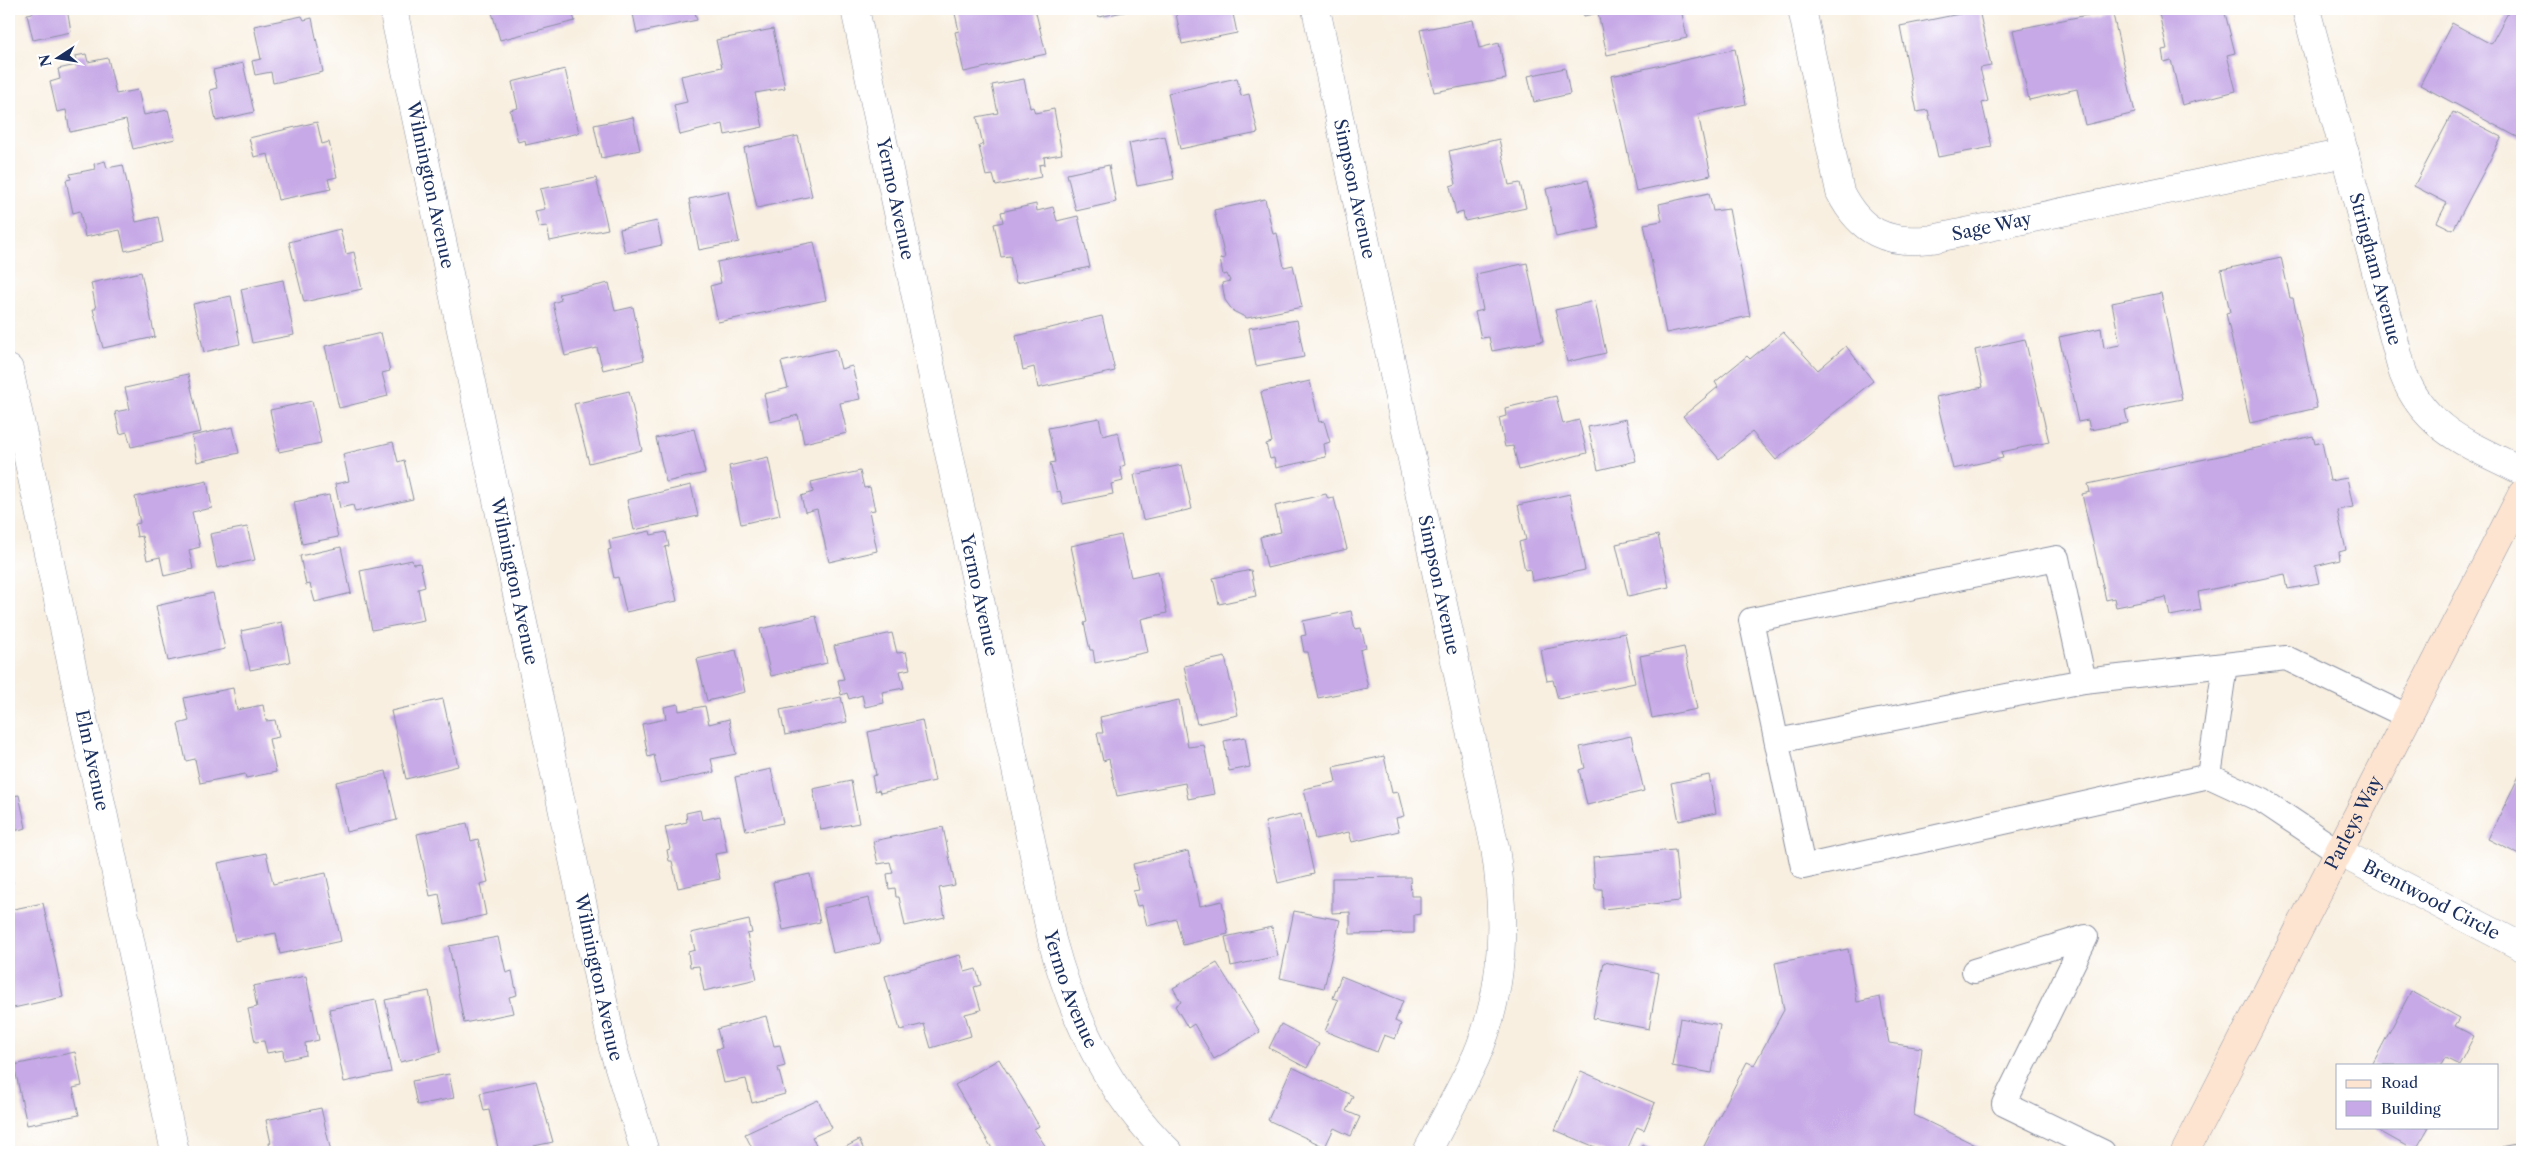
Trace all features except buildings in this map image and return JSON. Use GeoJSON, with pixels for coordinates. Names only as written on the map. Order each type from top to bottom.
{"type":"FeatureCollection","features":[{"type":"Feature","properties":{"kind":"main road","name":"Parleys Way"},"geometry":{"type":"LineString","coordinates":[[2185,1152],[2522,494]]}},
{"type":"Feature","properties":{"kind":"street","name":"Wilmington Avenue"},"geometry":{"type":"LineString","coordinates":[[394,9],[613,1048],[645,1152]]}},
{"type":"Feature","properties":{"kind":"street","name":"Yermo Avenue"},"geometry":{"type":"LineString","coordinates":[[855,9],[1052,940],[1064,986],[1082,1030],[1101,1067],[1126,1104],[1169,1152]]}},
{"type":"Feature","properties":{"kind":"street","name":"Simpson Avenue"},"geometry":{"type":"LineString","coordinates":[[1316,9],[1495,848],[1500,883],[1503,918],[1501,954],[1488,1023],[1476,1057],[1427,1152]]}},
{"type":"Feature","properties":{"kind":"street","name":"Sage Way"},"geometry":{"type":"LineString","coordinates":[[1802,9],[1840,192],[1848,207],[1859,220],[1873,231],[1891,239],[1912,242],[1932,239],[2344,153]]}},
{"type":"Feature","properties":{"kind":"street","name":"Stringham Avenue"},"geometry":{"type":"LineString","coordinates":[[2306,9],[2403,373],[2413,396],[2428,416],[2446,431],[2522,471]]}},
{"type":"Feature","properties":{"kind":"street","name":"Elm Avenue"},"geometry":{"type":"LineString","coordinates":[[9,369],[175,1152]]}},
{"type":"Feature","properties":{"kind":"street","name":"Brentwood Circle"},"geometry":{"type":"LineString","coordinates":[[2339,852],[2522,947]]}},
{"type":"Feature","properties":{"kind":"lane"},"geometry":{"type":"LineString","coordinates":[[2084,681],[2058,558],[1751,620],[1803,867],[2209,776],[2263,801],[2339,852]]}},
{"type":"Feature","properties":{"kind":"lane"},"geometry":{"type":"LineString","coordinates":[[1777,741],[2084,681],[2286,658],[2408,717]]}},
{"type":"Feature","properties":{"kind":"lane"},"geometry":{"type":"LineString","coordinates":[[2209,776],[2226,665]]}},
{"type":"Feature","properties":{"kind":"lane"},"geometry":{"type":"LineString","coordinates":[[1974,971],[2086,937],[2004,1104],[2103,1152]]}}]}
